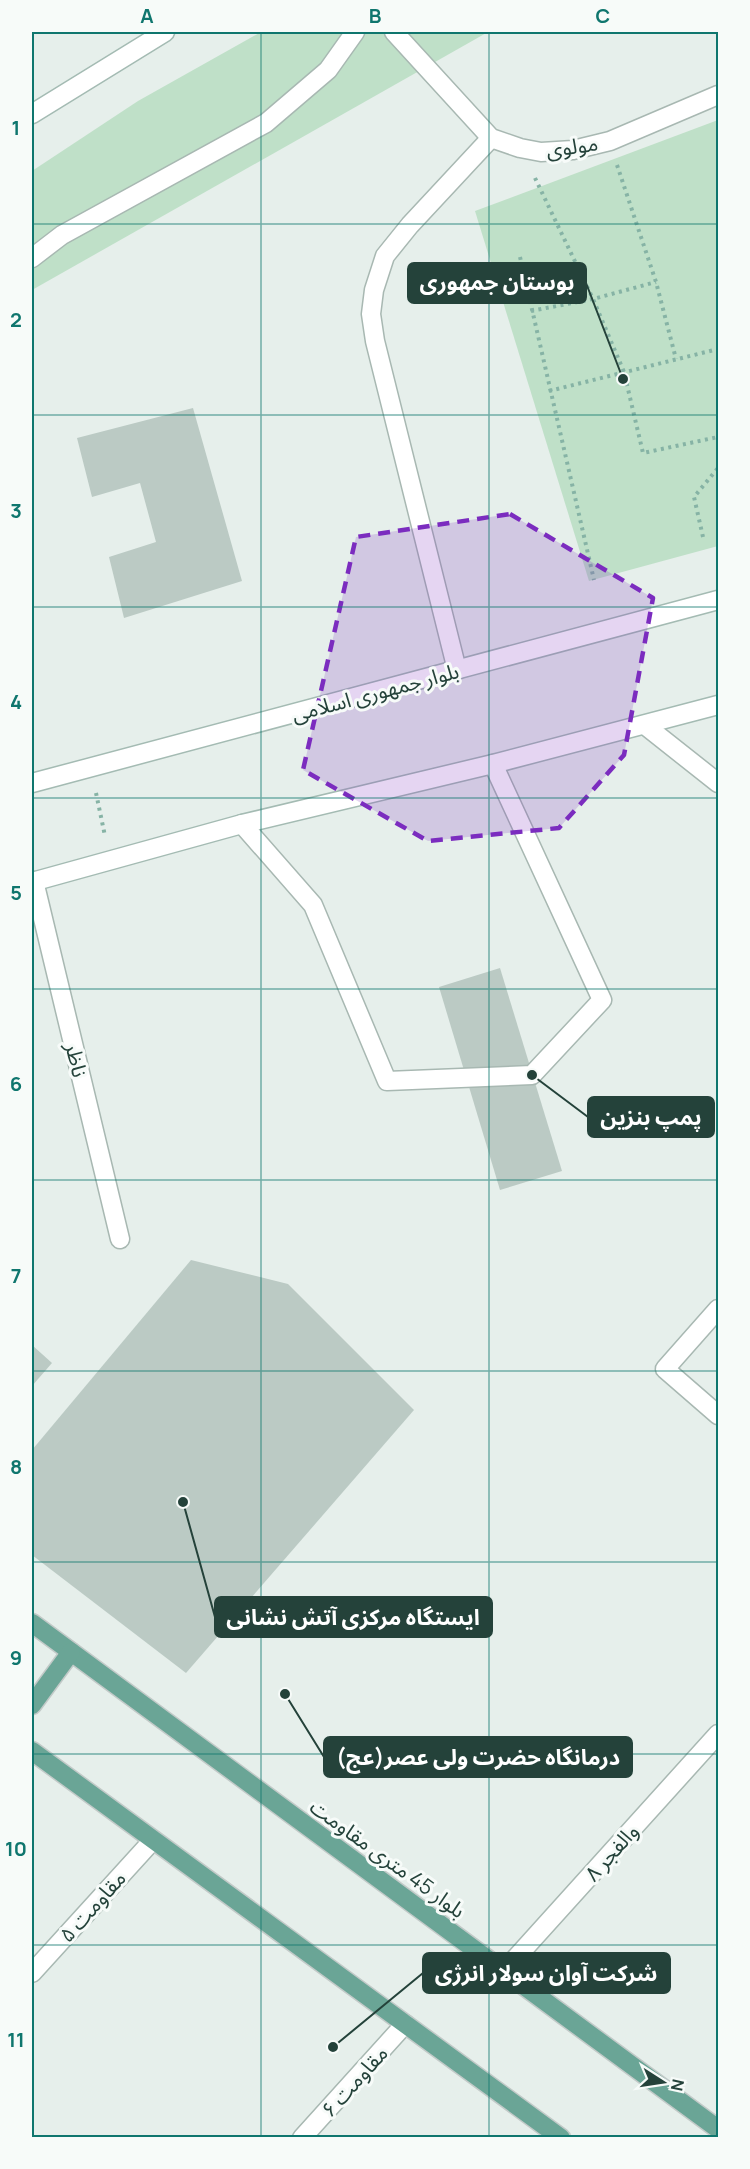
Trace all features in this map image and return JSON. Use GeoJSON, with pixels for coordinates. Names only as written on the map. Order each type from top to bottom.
{"type":"FeatureCollection","features":[{"type":"Feature","properties":{"kind":"main road","name":"بلوار 45 متری مقاومت"},"geometry":{"type":"LineString","coordinates":[[32,1623],[718,2129]]}},
{"type":"Feature","properties":{"kind":"main road"},"geometry":{"type":"LineString","coordinates":[[32,1705],[71,1652]]}},
{"type":"Feature","properties":{"kind":"main road"},"geometry":{"type":"LineString","coordinates":[[32,1751],[561,2138]]}},
{"type":"Feature","properties":{"kind":"street"},"geometry":{"type":"LineString","coordinates":[[32,114],[165,32]]}},
{"type":"Feature","properties":{"kind":"street"},"geometry":{"type":"LineString","coordinates":[[32,258],[62,235],[266,123],[328,70],[355,32]]}},
{"type":"Feature","properties":{"kind":"street","name":"مولوی"},"geometry":{"type":"LineString","coordinates":[[394,32],[491,138],[520,148],[541,152],[573,150],[610,141],[718,95]]}},
{"type":"Feature","properties":{"kind":"street"},"geometry":{"type":"LineString","coordinates":[[457,670],[375,340],[372,314],[374,290],[385,256],[410,225],[491,138]]}},
{"type":"Feature","properties":{"kind":"street","name":"بلوار جمهوری اسلامی"},"geometry":{"type":"LineString","coordinates":[[32,783],[718,600]]}},
{"type":"Feature","properties":{"kind":"street"},"geometry":{"type":"LineString","coordinates":[[33,882],[242,824],[646,726],[718,705]]}},
{"type":"Feature","properties":{"kind":"street"},"geometry":{"type":"LineString","coordinates":[[646,726],[718,783]]}},
{"type":"Feature","properties":{"kind":"street"},"geometry":{"type":"LineString","coordinates":[[242,824],[313,905],[387,1081],[532,1075],[602,1000],[493,764]]}},
{"type":"Feature","properties":{"kind":"street","name":"ناظر"},"geometry":{"type":"LineString","coordinates":[[33,882],[120,1239]]}},
{"type":"Feature","properties":{"kind":"street"},"geometry":{"type":"LineString","coordinates":[[718,1309],[665,1369],[718,1415]]}},
{"type":"Feature","properties":{"kind":"street","name":"والفجر ۸"},"geometry":{"type":"LineString","coordinates":[[504,1971],[718,1734]]}},
{"type":"Feature","properties":{"kind":"street","name":"مقاومت ۵"},"geometry":{"type":"LineString","coordinates":[[32,1973],[153,1840]]}},
{"type":"Feature","properties":{"kind":"street","name":"مقاومت ۶"},"geometry":{"type":"LineString","coordinates":[[302,2138],[405,2024]]}},
{"type":"Feature","properties":{"kind":"path"},"geometry":{"type":"LineString","coordinates":[[610,141],[656,282],[676,359]]}},
{"type":"Feature","properties":{"kind":"path"},"geometry":{"type":"LineString","coordinates":[[520,148],[624,372],[644,453],[718,437]]}},
{"type":"Feature","properties":{"kind":"path"},"geometry":{"type":"LineString","coordinates":[[520,257],[594,580]]}},
{"type":"Feature","properties":{"kind":"path"},"geometry":{"type":"LineString","coordinates":[[531,311],[592,299],[656,282]]}},
{"type":"Feature","properties":{"kind":"path"},"geometry":{"type":"LineString","coordinates":[[549,391],[718,349]]}},
{"type":"Feature","properties":{"kind":"path"},"geometry":{"type":"LineString","coordinates":[[703,537],[694,497],[718,468]]}},
{"type":"Feature","properties":{"kind":"path"},"geometry":{"type":"LineString","coordinates":[[90,767],[110,860]]}},
{"type":"Feature","properties":{"kind":"highlighted area"},"geometry":{"type":"Polygon","coordinates":[[[510,514],[653,598],[624,755],[559,828],[428,841],[303,770],[356,537],[510,514]]]}},
{"type":"Feature","properties":{"kind":"green space"},"geometry":{"type":"Polygon","coordinates":[[[261,32],[488,32],[32,290],[32,171],[138,101],[261,32]]]}},
{"type":"Feature","properties":{"kind":"green space"},"geometry":{"type":"Polygon","coordinates":[[[718,120],[718,546],[589,581],[475,211],[718,120]]]}},
{"type":"Feature","properties":{"kind":"building"},"geometry":{"type":"Polygon","coordinates":[[[193,408],[242,581],[124,618],[109,557],[156,542],[140,483],[92,497],[77,438],[193,408]]]}},
{"type":"Feature","properties":{"kind":"building"},"geometry":{"type":"Polygon","coordinates":[[[500,968],[562,1171],[500,1190],[439,987],[500,968]]]}},
{"type":"Feature","properties":{"kind":"building"},"geometry":{"type":"Polygon","coordinates":[[[191,1260],[288,1284],[414,1410],[186,1673],[32,1555],[32,1450],[191,1260]]]}},
{"type":"Feature","properties":{"kind":"building"},"geometry":{"type":"Polygon","coordinates":[[[32,1345],[52,1363],[32,1386],[32,1345]]]}},
{"type":"Feature","properties":{"kind":"place","name":"بوستان جمهوری"},"geometry":{"type":"Point","coordinates":[623,379]}},
{"type":"Feature","properties":{"kind":"place","name":"پمپ بنزین"},"geometry":{"type":"Point","coordinates":[532,1075]}},
{"type":"Feature","properties":{"kind":"place","name":"ایستگاه مرکزی آتش نشانی"},"geometry":{"type":"Point","coordinates":[183,1502]}},
{"type":"Feature","properties":{"kind":"place","name":"درمانگاه حضرت ولی عصر(عج)"},"geometry":{"type":"Point","coordinates":[285,1694]}},
{"type":"Feature","properties":{"kind":"place","name":"شرکت آوان سولار انرژی"},"geometry":{"type":"Point","coordinates":[333,2047]}}]}
